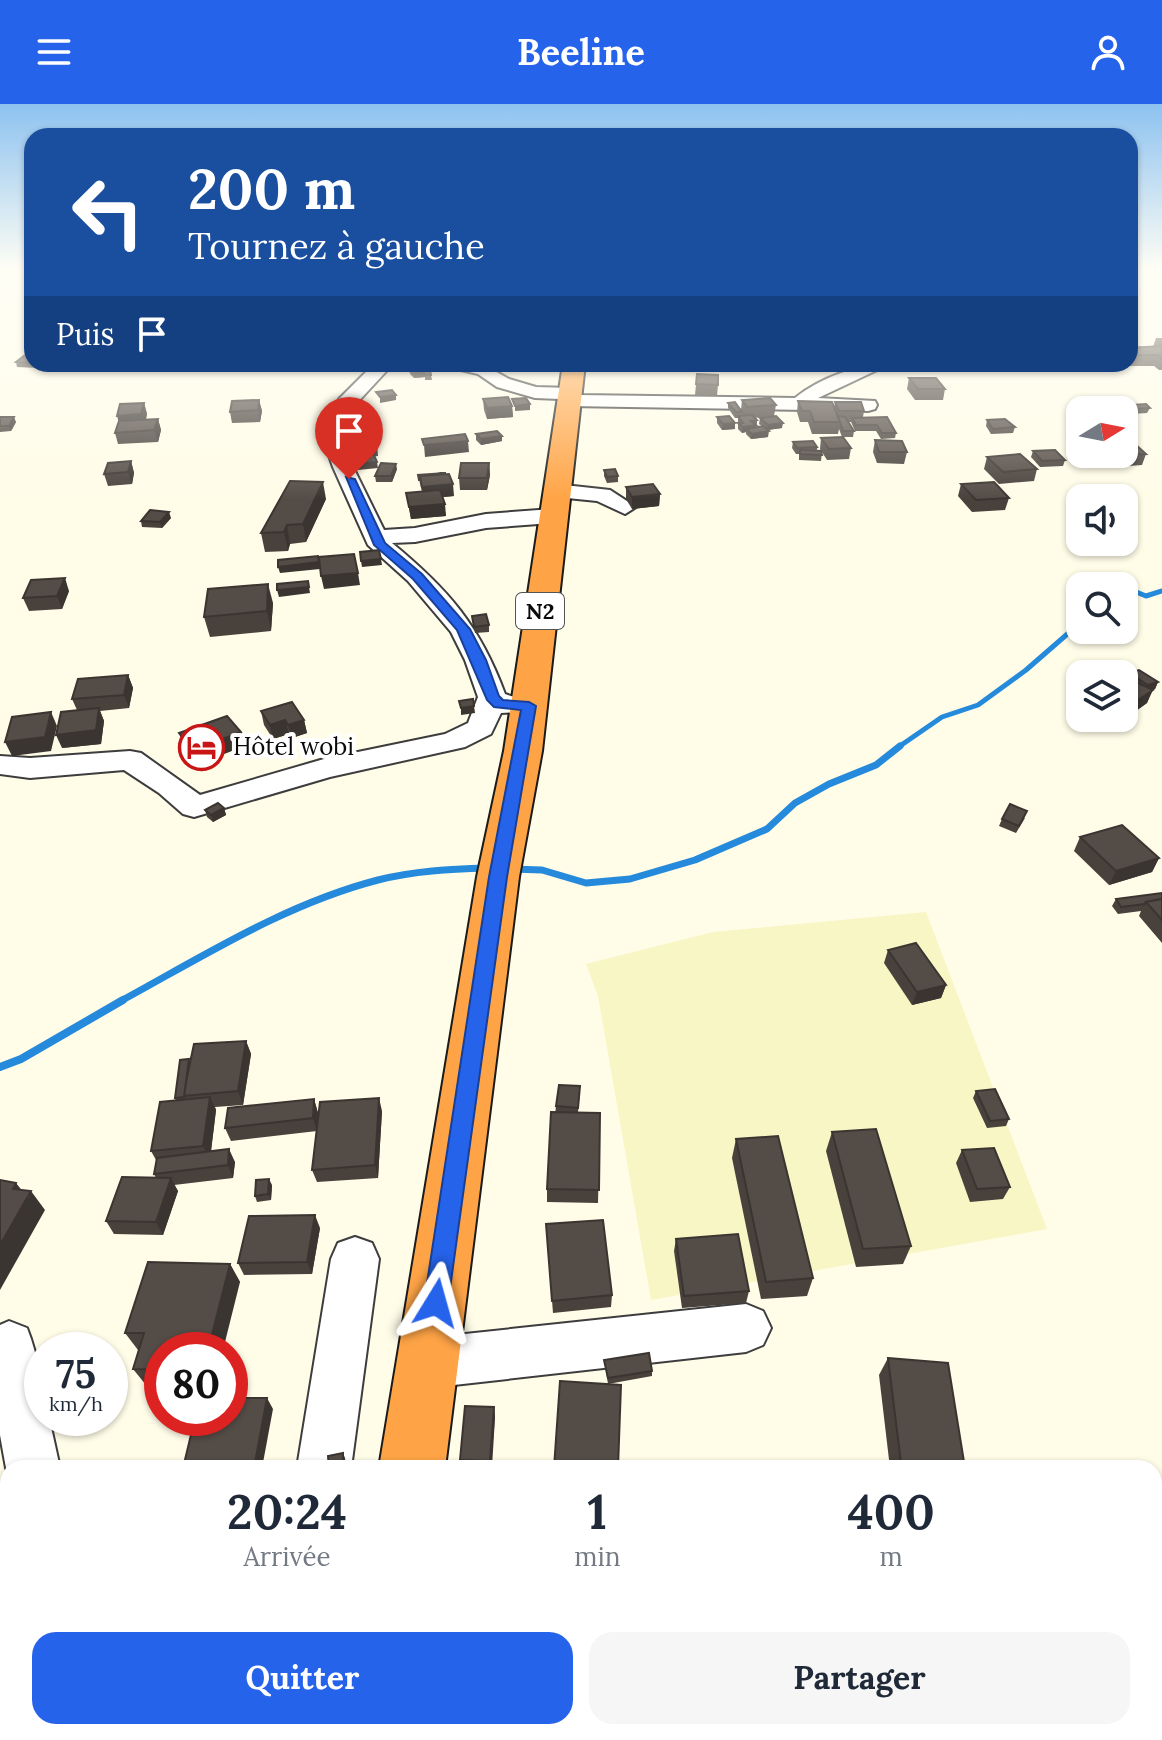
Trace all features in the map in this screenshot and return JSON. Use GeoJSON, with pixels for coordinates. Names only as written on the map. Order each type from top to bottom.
{"type":"FeatureCollection","features":[{"type":"Feature","properties":{"kind":"highway","name":"N2"},"geometry":{"type":"LineString","coordinates":[[413,1460],[500,867],[529,706],[553,504],[571,386]]}},
{"type":"Feature","properties":{"kind":"street"},"geometry":{"type":"LineString","coordinates":[[376,372],[346,403],[332,435],[343,467],[380,545],[417,576],[463,629],[479,660],[492,697],[499,704],[529,706]]}},
{"type":"Feature","properties":{"kind":"street"},"geometry":{"type":"LineString","coordinates":[[487,372],[503,383],[535,392],[571,386],[800,404],[868,405]]}},
{"type":"Feature","properties":{"kind":"street"},"geometry":{"type":"LineString","coordinates":[[800,404],[813,393],[862,372]]}},
{"type":"Feature","properties":{"kind":"street"},"geometry":{"type":"LineString","coordinates":[[376,537],[415,535],[602,495],[625,507]]}},
{"type":"Feature","properties":{"kind":"street"},"geometry":{"type":"LineString","coordinates":[[0,765],[30,768],[130,760],[170,786],[194,807],[324,769],[454,741],[481,728],[492,697]]}},
{"type":"Feature","properties":{"kind":"street"},"geometry":{"type":"LineString","coordinates":[[325,1460],[355,1259]]}},
{"type":"Feature","properties":{"kind":"street"},"geometry":{"type":"LineString","coordinates":[[427,1363],[746,1328]]}},
{"type":"Feature","properties":{"kind":"street"},"geometry":{"type":"LineString","coordinates":[[9,1346],[31,1460]]}},
{"type":"Feature","properties":{"kind":"shaded area"},"geometry":{"type":"Polygon","coordinates":[[[926,912],[1047,1229],[651,1300],[598,996],[586,964],[713,932],[926,912]]]}},
{"type":"Feature","properties":{"kind":"building"},"geometry":{"type":"Polygon","coordinates":[[[1162,347],[1162,359],[1158,355],[1138,355],[1138,348],[1162,347]]]}},
{"type":"Feature","properties":{"kind":"building"},"geometry":{"type":"Polygon","coordinates":[[[697,374],[718,375],[718,385],[696,384],[697,374]]]}},
{"type":"Feature","properties":{"kind":"building"},"geometry":{"type":"Polygon","coordinates":[[[909,378],[936,378],[945,389],[918,389],[909,378]]]}},
{"type":"Feature","properties":{"kind":"building"},"geometry":{"type":"Polygon","coordinates":[[[392,390],[396,395],[380,397],[376,392],[392,390]]]}},
{"type":"Feature","properties":{"kind":"building"},"geometry":{"type":"Polygon","coordinates":[[[508,397],[512,406],[487,408],[483,399],[508,397]]]}},
{"type":"Feature","properties":{"kind":"building"},"geometry":{"type":"Polygon","coordinates":[[[526,398],[530,404],[515,406],[512,399],[526,398]]]}},
{"type":"Feature","properties":{"kind":"building"},"geometry":{"type":"Polygon","coordinates":[[[770,398],[776,405],[747,407],[742,400],[770,398]]]}},
{"type":"Feature","properties":{"kind":"building"},"geometry":{"type":"Polygon","coordinates":[[[259,400],[258,410],[230,412],[232,401],[259,400]]]}},
{"type":"Feature","properties":{"kind":"building"},"geometry":{"type":"Polygon","coordinates":[[[798,401],[832,402],[840,422],[814,422],[810,411],[802,411],[798,401]]]}},
{"type":"Feature","properties":{"kind":"building"},"geometry":{"type":"Polygon","coordinates":[[[735,402],[742,412],[736,412],[728,403],[735,402]]]}},
{"type":"Feature","properties":{"kind":"building"},"geometry":{"type":"Polygon","coordinates":[[[835,402],[861,402],[864,411],[839,411],[835,402]]]}},
{"type":"Feature","properties":{"kind":"building"},"geometry":{"type":"Polygon","coordinates":[[[144,403],[141,414],[117,416],[120,404],[144,403]]]}},
{"type":"Feature","properties":{"kind":"building"},"geometry":{"type":"Polygon","coordinates":[[[1146,404],[1150,408],[1138,409],[1138,405],[1146,404]]]}},
{"type":"Feature","properties":{"kind":"building"},"geometry":{"type":"Polygon","coordinates":[[[752,415],[757,420],[751,421],[756,425],[743,427],[738,423],[743,423],[738,416],[752,415]]]}},
{"type":"Feature","properties":{"kind":"building"},"geometry":{"type":"Polygon","coordinates":[[[729,416],[735,423],[723,424],[717,417],[729,416]]]}},
{"type":"Feature","properties":{"kind":"building"},"geometry":{"type":"Polygon","coordinates":[[[776,416],[783,423],[768,425],[760,418],[776,416]]]}},
{"type":"Feature","properties":{"kind":"building"},"geometry":{"type":"Polygon","coordinates":[[[838,416],[845,417],[854,431],[843,431],[838,416]]]}},
{"type":"Feature","properties":{"kind":"building"},"geometry":{"type":"Polygon","coordinates":[[[0,417],[14,417],[9,426],[0,426],[0,417]]]}},
{"type":"Feature","properties":{"kind":"building"},"geometry":{"type":"Polygon","coordinates":[[[887,417],[896,433],[882,433],[877,425],[856,425],[852,418],[887,417]]]}},
{"type":"Feature","properties":{"kind":"building"},"geometry":{"type":"Polygon","coordinates":[[[158,419],[154,430],[115,433],[119,421],[158,419]]]}},
{"type":"Feature","properties":{"kind":"building"},"geometry":{"type":"Polygon","coordinates":[[[1005,419],[1015,427],[993,429],[987,420],[1005,419]]]}},
{"type":"Feature","properties":{"kind":"building"},"geometry":{"type":"Polygon","coordinates":[[[763,426],[769,431],[752,434],[746,429],[763,426]]]}},
{"type":"Feature","properties":{"kind":"building"},"geometry":{"type":"Polygon","coordinates":[[[374,430],[377,444],[348,447],[346,433],[374,430]]]}},
{"type":"Feature","properties":{"kind":"building"},"geometry":{"type":"Polygon","coordinates":[[[497,431],[502,436],[481,439],[476,434],[497,431]]]}},
{"type":"Feature","properties":{"kind":"building"},"geometry":{"type":"Polygon","coordinates":[[[465,434],[468,441],[424,445],[422,439],[465,434]]]}},
{"type":"Feature","properties":{"kind":"building"},"geometry":{"type":"Polygon","coordinates":[[[843,437],[851,448],[829,449],[821,438],[843,437]]]}},
{"type":"Feature","properties":{"kind":"building"},"geometry":{"type":"Polygon","coordinates":[[[875,440],[902,441],[907,452],[879,452],[875,440]]]}},
{"type":"Feature","properties":{"kind":"building"},"geometry":{"type":"Polygon","coordinates":[[[813,441],[817,447],[797,448],[793,442],[813,441]]]}},
{"type":"Feature","properties":{"kind":"building"},"geometry":{"type":"Polygon","coordinates":[[[800,450],[821,451],[822,455],[800,454],[800,450]]]}},
{"type":"Feature","properties":{"kind":"building"},"geometry":{"type":"Polygon","coordinates":[[[1055,450],[1065,460],[1042,461],[1033,451],[1055,450]]]}},
{"type":"Feature","properties":{"kind":"building"},"geometry":{"type":"Polygon","coordinates":[[[373,453],[377,462],[357,464],[354,455],[373,453]]]}},
{"type":"Feature","properties":{"kind":"building"},"geometry":{"type":"Polygon","coordinates":[[[1020,454],[1037,469],[1003,472],[987,457],[1020,454]]]}},
{"type":"Feature","properties":{"kind":"building"},"geometry":{"type":"Polygon","coordinates":[[[131,461],[128,472],[104,474],[108,463],[131,461]]]}},
{"type":"Feature","properties":{"kind":"building"},"geometry":{"type":"Polygon","coordinates":[[[381,463],[396,464],[391,476],[375,476],[381,463]]]}},
{"type":"Feature","properties":{"kind":"building"},"geometry":{"type":"Polygon","coordinates":[[[461,463],[489,463],[487,478],[459,478],[461,463]]]}},
{"type":"Feature","properties":{"kind":"building"},"geometry":{"type":"Polygon","coordinates":[[[615,469],[618,476],[607,477],[604,470],[615,469]]]}},
{"type":"Feature","properties":{"kind":"building"},"geometry":{"type":"Polygon","coordinates":[[[449,474],[453,484],[422,487],[420,476],[449,474]]]}},
{"type":"Feature","properties":{"kind":"building"},"geometry":{"type":"Polygon","coordinates":[[[290,481],[323,482],[303,524],[287,525],[284,532],[261,533],[290,481]]]}},
{"type":"Feature","properties":{"kind":"building"},"geometry":{"type":"Polygon","coordinates":[[[994,482],[1009,498],[976,500],[961,484],[994,482]]]}},
{"type":"Feature","properties":{"kind":"building"},"geometry":{"type":"Polygon","coordinates":[[[653,484],[660,494],[632,497],[626,487],[653,484]]]}},
{"type":"Feature","properties":{"kind":"building"},"geometry":{"type":"Polygon","coordinates":[[[440,490],[445,504],[409,507],[406,493],[440,490]]]}},
{"type":"Feature","properties":{"kind":"building"},"geometry":{"type":"Polygon","coordinates":[[[150,510],[169,512],[160,522],[141,521],[150,510]]]}},
{"type":"Feature","properties":{"kind":"building"},"geometry":{"type":"Polygon","coordinates":[[[379,550],[381,559],[361,561],[360,552],[379,550]]]}},
{"type":"Feature","properties":{"kind":"building"},"geometry":{"type":"Polygon","coordinates":[[[354,554],[358,573],[321,576],[319,557],[354,554]]]}},
{"type":"Feature","properties":{"kind":"building"},"geometry":{"type":"Polygon","coordinates":[[[318,556],[319,562],[278,567],[278,560],[318,556]]]}},
{"type":"Feature","properties":{"kind":"building"},"geometry":{"type":"Polygon","coordinates":[[[65,578],[57,596],[23,598],[31,580],[65,578]]]}},
{"type":"Feature","properties":{"kind":"building"},"geometry":{"type":"Polygon","coordinates":[[[308,581],[309,587],[277,590],[277,584],[308,581]]]}},
{"type":"Feature","properties":{"kind":"building"},"geometry":{"type":"Polygon","coordinates":[[[268,584],[267,611],[204,617],[208,589],[268,584]]]}},
{"type":"Feature","properties":{"kind":"building"},"geometry":{"type":"Polygon","coordinates":[[[486,614],[489,625],[474,627],[472,616],[486,614]]]}},
{"type":"Feature","properties":{"kind":"building"},"geometry":{"type":"Polygon","coordinates":[[[1138,670],[1158,682],[1148,685],[1138,679],[1138,670]]]}},
{"type":"Feature","properties":{"kind":"building"},"geometry":{"type":"Polygon","coordinates":[[[128,675],[124,695],[72,699],[78,679],[128,675]]]}},
{"type":"Feature","properties":{"kind":"building"},"geometry":{"type":"Polygon","coordinates":[[[1138,683],[1153,690],[1138,700],[1138,683]]]}},
{"type":"Feature","properties":{"kind":"building"},"geometry":{"type":"Polygon","coordinates":[[[473,699],[474,706],[461,708],[459,701],[473,699]]]}},
{"type":"Feature","properties":{"kind":"building"},"geometry":{"type":"Polygon","coordinates":[[[292,702],[304,720],[288,725],[285,720],[270,725],[261,711],[292,702]]]}},
{"type":"Feature","properties":{"kind":"building"},"geometry":{"type":"Polygon","coordinates":[[[99,708],[96,730],[56,735],[61,712],[99,708]]]}},
{"type":"Feature","properties":{"kind":"building"},"geometry":{"type":"Polygon","coordinates":[[[51,712],[45,737],[5,742],[12,717],[51,712]]]}},
{"type":"Feature","properties":{"kind":"building"},"geometry":{"type":"Polygon","coordinates":[[[227,716],[241,732],[193,750],[179,733],[227,716]]]}},
{"type":"Feature","properties":{"kind":"building"},"geometry":{"type":"Polygon","coordinates":[[[218,803],[224,808],[211,815],[205,810],[218,803]]]}},
{"type":"Feature","properties":{"kind":"building"},"geometry":{"type":"Polygon","coordinates":[[[1010,804],[1027,811],[1019,826],[1002,819],[1010,804]]]}},
{"type":"Feature","properties":{"kind":"building"},"geometry":{"type":"Polygon","coordinates":[[[1122,825],[1159,858],[1116,871],[1080,837],[1122,825]]]}},
{"type":"Feature","properties":{"kind":"building"},"geometry":{"type":"Polygon","coordinates":[[[1162,893],[1162,899],[1145,904],[1121,907],[1116,899],[1162,893]]]}},
{"type":"Feature","properties":{"kind":"building"},"geometry":{"type":"Polygon","coordinates":[[[1162,899],[1162,920],[1146,902],[1162,899]]]}},
{"type":"Feature","properties":{"kind":"building"},"geometry":{"type":"Polygon","coordinates":[[[916,943],[946,985],[917,992],[888,950],[916,943]]]}},
{"type":"Feature","properties":{"kind":"building"},"geometry":{"type":"Polygon","coordinates":[[[246,1041],[238,1091],[183,1096],[194,1044],[246,1041]]]}},
{"type":"Feature","properties":{"kind":"building"},"geometry":{"type":"Polygon","coordinates":[[[189,1059],[184,1097],[175,1098],[180,1060],[189,1059]]]}},
{"type":"Feature","properties":{"kind":"building"},"geometry":{"type":"Polygon","coordinates":[[[559,1085],[580,1086],[578,1108],[556,1106],[559,1085]]]}},
{"type":"Feature","properties":{"kind":"building"},"geometry":{"type":"Polygon","coordinates":[[[995,1089],[1009,1119],[990,1121],[976,1091],[995,1089]]]}},
{"type":"Feature","properties":{"kind":"building"},"geometry":{"type":"Polygon","coordinates":[[[210,1097],[203,1146],[151,1151],[160,1102],[210,1097]]]}},
{"type":"Feature","properties":{"kind":"building"},"geometry":{"type":"Polygon","coordinates":[[[379,1098],[375,1165],[312,1170],[320,1102],[379,1098]]]}},
{"type":"Feature","properties":{"kind":"building"},"geometry":{"type":"Polygon","coordinates":[[[314,1099],[313,1118],[225,1128],[228,1108],[314,1099]]]}},
{"type":"Feature","properties":{"kind":"building"},"geometry":{"type":"Polygon","coordinates":[[[551,1112],[600,1113],[599,1190],[547,1189],[551,1112]]]}},
{"type":"Feature","properties":{"kind":"building"},"geometry":{"type":"Polygon","coordinates":[[[876,1129],[911,1246],[863,1249],[832,1132],[876,1129]]]}},
{"type":"Feature","properties":{"kind":"building"},"geometry":{"type":"Polygon","coordinates":[[[778,1136],[813,1278],[766,1282],[736,1139],[778,1136]]]}},
{"type":"Feature","properties":{"kind":"building"},"geometry":{"type":"Polygon","coordinates":[[[994,1148],[1010,1187],[977,1189],[962,1150],[994,1148]]]}},
{"type":"Feature","properties":{"kind":"building"},"geometry":{"type":"Polygon","coordinates":[[[229,1149],[228,1165],[154,1174],[157,1158],[229,1149]]]}},
{"type":"Feature","properties":{"kind":"building"},"geometry":{"type":"Polygon","coordinates":[[[122,1177],[171,1178],[156,1222],[106,1221],[122,1177]]]}},
{"type":"Feature","properties":{"kind":"building"},"geometry":{"type":"Polygon","coordinates":[[[269,1179],[268,1194],[255,1196],[256,1180],[269,1179]]]}},
{"type":"Feature","properties":{"kind":"building"},"geometry":{"type":"Polygon","coordinates":[[[0,1180],[16,1183],[13,1189],[31,1191],[0,1245],[0,1180]]]}},
{"type":"Feature","properties":{"kind":"building"},"geometry":{"type":"Polygon","coordinates":[[[315,1215],[307,1262],[238,1263],[249,1216],[315,1215]]]}},
{"type":"Feature","properties":{"kind":"building"},"geometry":{"type":"Polygon","coordinates":[[[603,1220],[612,1295],[552,1301],[546,1224],[603,1220]]]}},
{"type":"Feature","properties":{"kind":"building"},"geometry":{"type":"Polygon","coordinates":[[[738,1234],[749,1291],[684,1296],[676,1239],[738,1234]]]}},
{"type":"Feature","properties":{"kind":"building"},"geometry":{"type":"Polygon","coordinates":[[[148,1262],[230,1264],[213,1332],[125,1332],[148,1262]]]}},
{"type":"Feature","properties":{"kind":"building"},"geometry":{"type":"Polygon","coordinates":[[[144,1333],[144,1369],[133,1369],[144,1333]]]}},
{"type":"Feature","properties":{"kind":"building"},"geometry":{"type":"Polygon","coordinates":[[[649,1353],[652,1371],[608,1378],[604,1360],[649,1353]]]}},
{"type":"Feature","properties":{"kind":"building"},"geometry":{"type":"Polygon","coordinates":[[[888,1358],[948,1363],[964,1460],[901,1460],[888,1358]]]}},
{"type":"Feature","properties":{"kind":"building"},"geometry":{"type":"Polygon","coordinates":[[[560,1381],[621,1385],[618,1460],[555,1460],[560,1381]]]}},
{"type":"Feature","properties":{"kind":"building"},"geometry":{"type":"Polygon","coordinates":[[[248,1398],[267,1398],[255,1460],[185,1460],[191,1436],[248,1436],[248,1398]]]}},
{"type":"Feature","properties":{"kind":"building"},"geometry":{"type":"Polygon","coordinates":[[[465,1406],[494,1407],[490,1460],[460,1460],[465,1406]]]}},
{"type":"Feature","properties":{"kind":"building"},"geometry":{"type":"Polygon","coordinates":[[[343,1453],[343,1460],[328,1460],[328,1456],[343,1453]]]}},
{"type":"Feature","properties":{"kind":"waterway"},"geometry":{"type":"LineString","coordinates":[[1138,593],[1146,596],[1162,591]]}},
{"type":"Feature","properties":{"kind":"waterway"},"geometry":{"type":"LineString","coordinates":[[897,748],[942,717],[978,705],[1026,670],[1066,635]]}},
{"type":"Feature","properties":{"kind":"waterway"},"geometry":{"type":"LineString","coordinates":[[511,869],[542,870],[586,883],[630,879],[695,860],[767,829],[795,803],[829,784],[876,765],[900,746]]}},
{"type":"Feature","properties":{"kind":"waterway"},"geometry":{"type":"LineString","coordinates":[[119,1002],[277,917],[344,890],[405,874],[487,868]]}},
{"type":"Feature","properties":{"kind":"waterway"},"geometry":{"type":"LineString","coordinates":[[0,1067],[21,1059],[123,1000]]}},
{"type":"Feature","properties":{"kind":"place","name":"Hôtel wobi"},"geometry":{"type":"Point","coordinates":[202,747]}},
{"type":"Feature","properties":{"kind":"route"},"geometry":{"type":"LineString","coordinates":[[349,479],[380,545],[417,576],[463,629],[479,660],[492,697],[499,704],[529,706],[498,877],[436,1303]]}}]}
